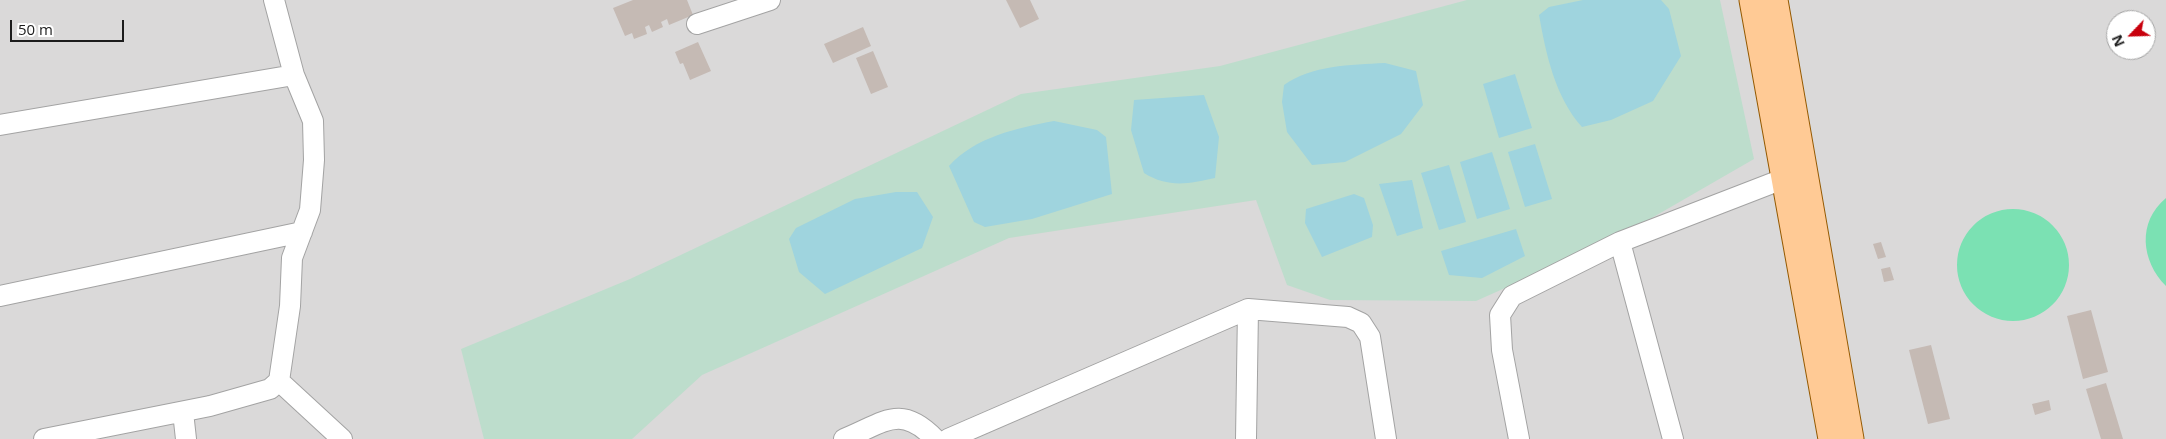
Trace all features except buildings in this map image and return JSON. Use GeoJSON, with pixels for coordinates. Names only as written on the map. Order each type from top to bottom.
{"type":"FeatureCollection","features":[{"type":"Feature","properties":{"kind":"main road"},"geometry":{"type":"LineString","coordinates":[[1752,0],[1830,439]]}},
{"type":"Feature","properties":{"kind":"main road"},"geometry":{"type":"LineString","coordinates":[[1775,0],[1851,439]]}},
{"type":"Feature","properties":{"kind":"street"},"geometry":{"type":"LineString","coordinates":[[44,439],[182,412],[270,389],[279,381],[290,306],[292,258],[310,210],[314,160],[313,122],[294,75],[274,0]]}},
{"type":"Feature","properties":{"kind":"street"},"geometry":{"type":"LineString","coordinates":[[697,24],[770,0]]}},
{"type":"Feature","properties":{"kind":"street"},"geometry":{"type":"LineString","coordinates":[[0,125],[294,75]]}},
{"type":"Feature","properties":{"kind":"street"},"geometry":{"type":"LineString","coordinates":[[1519,439],[1502,350],[1500,315],[1512,296],[1620,242],[1783,179]]}},
{"type":"Feature","properties":{"kind":"street"},"geometry":{"type":"LineString","coordinates":[[0,296],[302,232]]}},
{"type":"Feature","properties":{"kind":"street"},"geometry":{"type":"LineString","coordinates":[[1620,242],[1673,439]]}},
{"type":"Feature","properties":{"kind":"street"},"geometry":{"type":"LineString","coordinates":[[948,439],[1248,309],[1348,317],[1361,323],[1370,337],[1386,439]]}},
{"type":"Feature","properties":{"kind":"street"},"geometry":{"type":"LineString","coordinates":[[1246,439],[1248,309]]}},
{"type":"Feature","properties":{"kind":"street"},"geometry":{"type":"LineString","coordinates":[[279,381],[342,439]]}},
{"type":"Feature","properties":{"kind":"street"},"geometry":{"type":"LineString","coordinates":[[182,412],[186,439]]}},
{"type":"Feature","properties":{"kind":"street"},"geometry":{"type":"LineString","coordinates":[[844,439],[899,417],[910,419],[926,429],[935,439]]}},
{"type":"Feature","properties":{"kind":"shaded area"},"geometry":{"type":"Polygon","coordinates":[[[0,0],[2166,0],[2166,439],[0,439],[0,0]]]}},
{"type":"Feature","properties":{"kind":"green space"},"geometry":{"type":"Polygon","coordinates":[[[1467,0],[1720,0],[1754,159],[1617,238],[1476,301],[1330,300],[1287,285],[1256,200],[1009,238],[702,375],[632,439],[484,439],[461,349],[630,279],[1021,94],[1220,66],[1467,0]]]}},
{"type":"Feature","properties":{"kind":"green space"},"geometry":{"type":"Polygon","coordinates":[[[2166,198],[2166,286],[2151,265],[2146,242],[2150,218],[2166,198]]]}},
{"type":"Feature","properties":{"kind":"green space"},"geometry":{"type":"Polygon","coordinates":[[[2013,209],[2034,213],[2052,226],[2065,244],[2069,265],[2065,286],[2052,304],[2034,317],[2013,321],[1992,317],[1974,304],[1961,286],[1957,265],[1961,244],[1974,226],[1992,213],[2013,209]]]}},
{"type":"Feature","properties":{"kind":"water"},"geometry":{"type":"Polygon","coordinates":[[[1583,0],[1661,0],[1669,9],[1681,56],[1653,101],[1611,120],[1582,127],[1558,89],[1545,45],[1539,15],[1549,7],[1583,0]]]}},
{"type":"Feature","properties":{"kind":"water"},"geometry":{"type":"Polygon","coordinates":[[[1385,63],[1416,71],[1423,105],[1401,134],[1345,162],[1312,165],[1287,132],[1282,102],[1284,85],[1307,73],[1332,67],[1385,63]]]}},
{"type":"Feature","properties":{"kind":"water"},"geometry":{"type":"Polygon","coordinates":[[[1515,74],[1532,128],[1499,138],[1483,84],[1515,74]]]}},
{"type":"Feature","properties":{"kind":"water"},"geometry":{"type":"Polygon","coordinates":[[[1204,95],[1219,137],[1215,178],[1187,183],[1170,183],[1144,173],[1131,130],[1134,100],[1204,95]]]}},
{"type":"Feature","properties":{"kind":"water"},"geometry":{"type":"Polygon","coordinates":[[[1054,121],[1097,130],[1106,137],[1112,194],[1032,219],[985,227],[974,222],[949,166],[971,148],[997,135],[1054,121]]]}},
{"type":"Feature","properties":{"kind":"water"},"geometry":{"type":"Polygon","coordinates":[[[1535,144],[1552,199],[1525,207],[1508,152],[1535,144]]]}},
{"type":"Feature","properties":{"kind":"water"},"geometry":{"type":"Polygon","coordinates":[[[1492,152],[1510,209],[1477,219],[1460,162],[1492,152]]]}},
{"type":"Feature","properties":{"kind":"water"},"geometry":{"type":"Polygon","coordinates":[[[1449,165],[1466,222],[1439,230],[1421,173],[1449,165]]]}},
{"type":"Feature","properties":{"kind":"water"},"geometry":{"type":"Polygon","coordinates":[[[1412,180],[1423,228],[1397,236],[1379,184],[1412,180]]]}},
{"type":"Feature","properties":{"kind":"water"},"geometry":{"type":"Polygon","coordinates":[[[896,192],[917,192],[933,217],[922,248],[825,294],[799,272],[789,239],[796,228],[855,199],[896,192]]]}},
{"type":"Feature","properties":{"kind":"water"},"geometry":{"type":"Polygon","coordinates":[[[1354,194],[1364,198],[1373,225],[1372,237],[1322,257],[1305,223],[1306,209],[1354,194]]]}},
{"type":"Feature","properties":{"kind":"water"},"geometry":{"type":"Polygon","coordinates":[[[1516,229],[1525,256],[1482,278],[1449,275],[1441,251],[1516,229]]]}}]}
